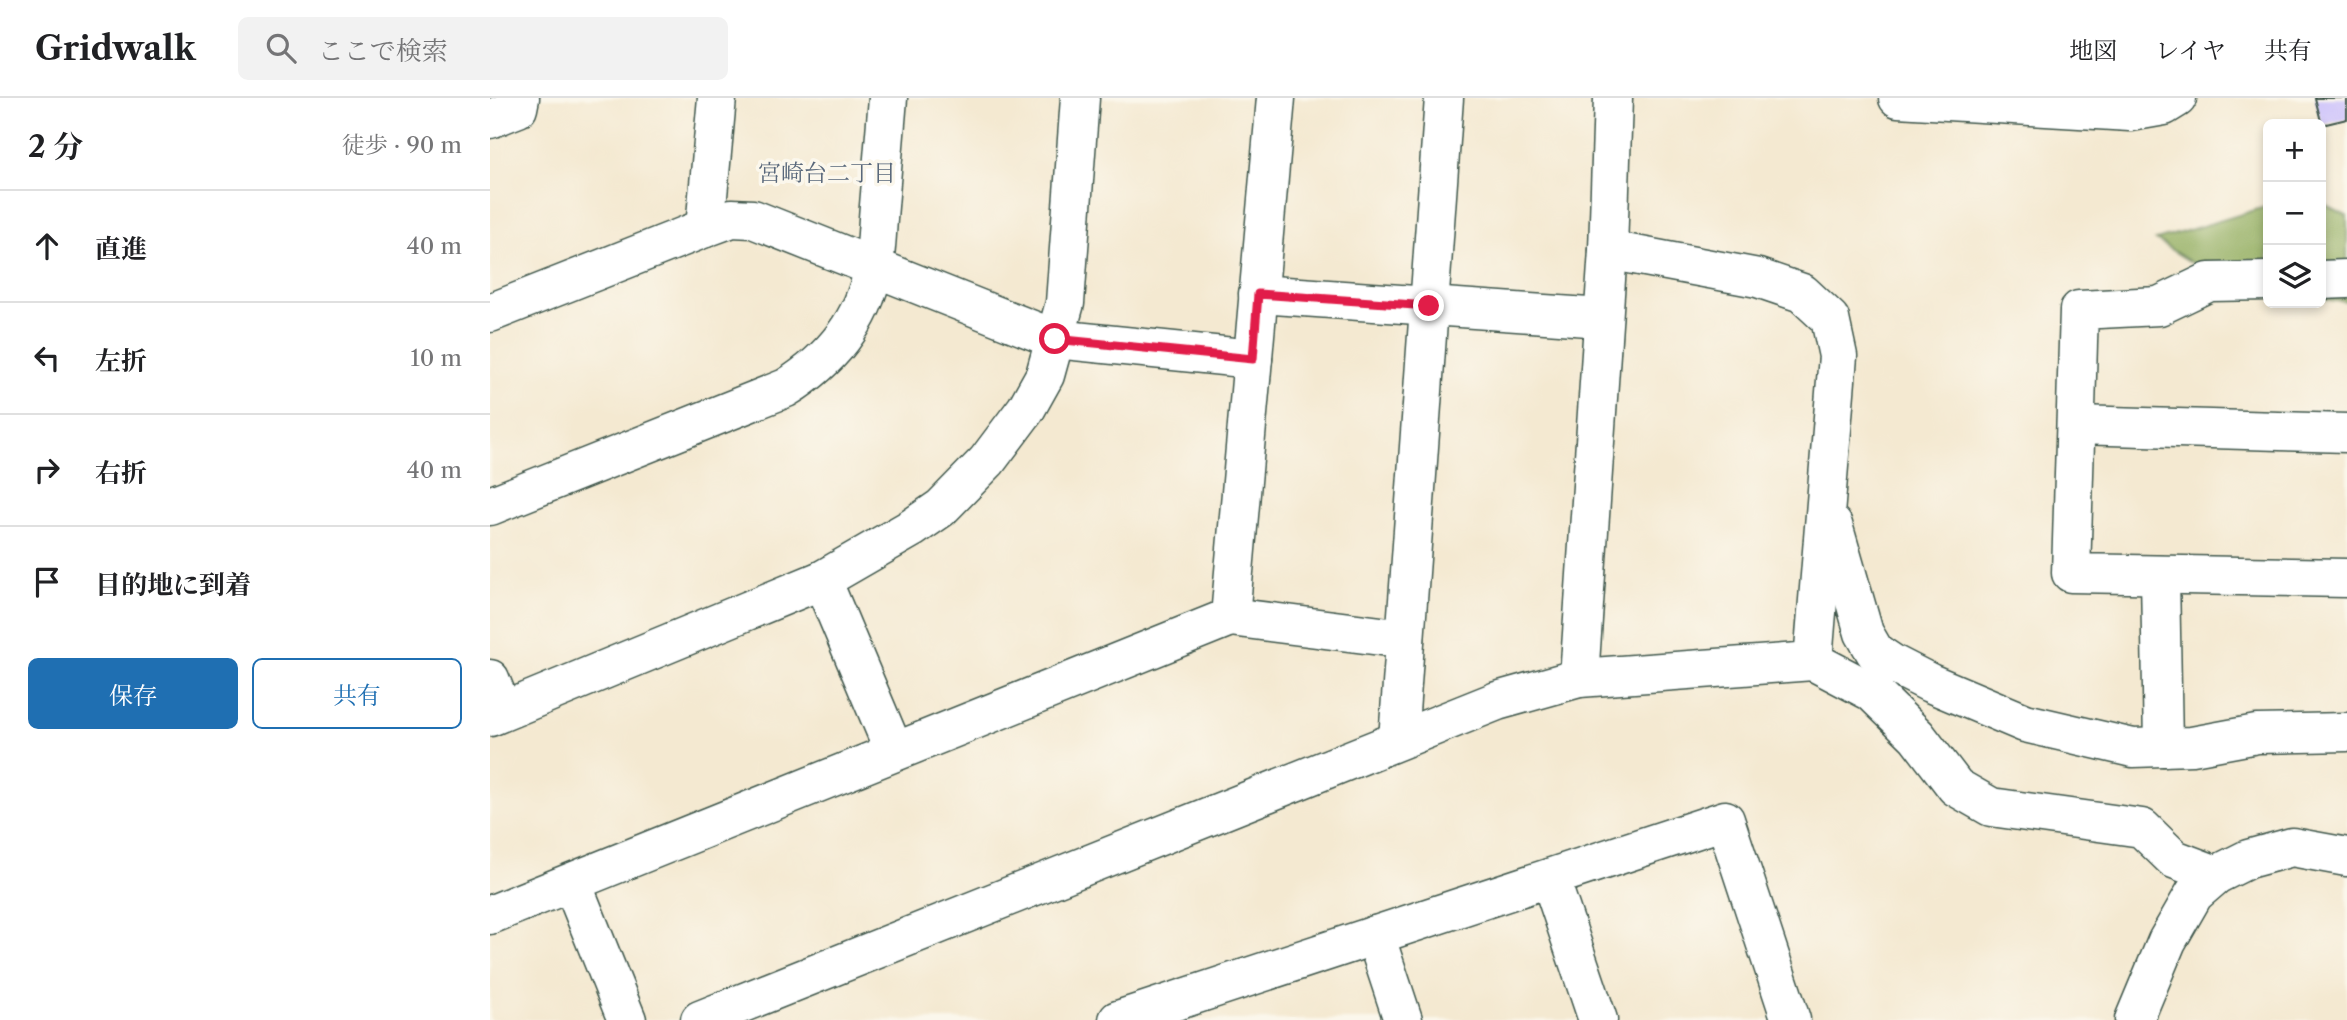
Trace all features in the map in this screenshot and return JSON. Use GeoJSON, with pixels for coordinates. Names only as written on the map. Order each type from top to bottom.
{"type":"FeatureCollection","features":[{"type":"Feature","properties":{"kind":"street"},"geometry":{"type":"LineString","coordinates":[[490,119],[518,108],[520,98]]}},
{"type":"Feature","properties":{"kind":"street"},"geometry":{"type":"LineString","coordinates":[[705,228],[717,98]]}},
{"type":"Feature","properties":{"kind":"street"},"geometry":{"type":"LineString","coordinates":[[490,506],[786,388],[810,373],[830,355],[860,309],[874,267],[888,98]]}},
{"type":"Feature","properties":{"kind":"street"},"geometry":{"type":"LineString","coordinates":[[494,702],[821,580],[912,528],[949,500],[987,461],[1026,409],[1045,375],[1065,303],[1080,98]]}},
{"type":"Feature","properties":{"kind":"street"},"geometry":{"type":"LineString","coordinates":[[1230,617],[1276,98]]}},
{"type":"Feature","properties":{"kind":"street"},"geometry":{"type":"LineString","coordinates":[[1398,740],[1444,98]]}},
{"type":"Feature","properties":{"kind":"street"},"geometry":{"type":"LineString","coordinates":[[1579,678],[1608,250],[1613,98]]}},
{"type":"Feature","properties":{"kind":"street"},"geometry":{"type":"LineString","coordinates":[[1898,98],[2130,112],[2169,101]]}},
{"type":"Feature","properties":{"kind":"street"},"geometry":{"type":"LineString","coordinates":[[490,313],[705,228],[733,218],[753,219],[1055,339],[1253,359]]}},
{"type":"Feature","properties":{"kind":"street"},"geometry":{"type":"LineString","coordinates":[[1608,250],[1758,278],[1802,293],[1830,319],[1839,356],[1813,661]]}},
{"type":"Feature","properties":{"kind":"street"},"geometry":{"type":"LineString","coordinates":[[2326,280],[2347,279]]}},
{"type":"Feature","properties":{"kind":"street"},"geometry":{"type":"LineString","coordinates":[[2263,281],[2209,282],[2159,306],[2079,310],[2071,573],[2347,578]]}},
{"type":"Feature","properties":{"kind":"street"},"geometry":{"type":"LineString","coordinates":[[1258,294],[1603,318]]}},
{"type":"Feature","properties":{"kind":"street"},"geometry":{"type":"LineString","coordinates":[[2076,425],[2347,433]]}},
{"type":"Feature","properties":{"kind":"street"},"geometry":{"type":"LineString","coordinates":[[1827,503],[1864,633],[1875,652],[1892,664],[1930,683],[2025,723],[2133,748],[2192,746],[2257,734],[2347,732]]}},
{"type":"Feature","properties":{"kind":"street"},"geometry":{"type":"LineString","coordinates":[[2160,575],[2163,747]]}},
{"type":"Feature","properties":{"kind":"street"},"geometry":{"type":"LineString","coordinates":[[821,580],[894,751]]}},
{"type":"Feature","properties":{"kind":"street"},"geometry":{"type":"LineString","coordinates":[[490,915],[1230,617],[1405,639]]}},
{"type":"Feature","properties":{"kind":"street"},"geometry":{"type":"LineString","coordinates":[[700,1020],[1497,701],[1579,678],[1813,661],[1871,692],[1917,736],[1956,787],[1991,807],[2142,828],[2174,859],[2216,875]]}},
{"type":"Feature","properties":{"kind":"street"},"geometry":{"type":"LineString","coordinates":[[1118,1020],[1204,1007],[1375,935],[1725,820],[1791,1020]]}},
{"type":"Feature","properties":{"kind":"street"},"geometry":{"type":"LineString","coordinates":[[2134,1020],[2167,941],[2194,894],[2216,875],[2248,859],[2292,847],[2347,857]]}},
{"type":"Feature","properties":{"kind":"street"},"geometry":{"type":"LineString","coordinates":[[1550,878],[1598,1020]]}},
{"type":"Feature","properties":{"kind":"street"},"geometry":{"type":"LineString","coordinates":[[572,883],[627,1020]]}},
{"type":"Feature","properties":{"kind":"street"},"geometry":{"type":"LineString","coordinates":[[1375,935],[1403,1020]]}},
{"type":"Feature","properties":{"kind":"green space"},"geometry":{"type":"Polygon","coordinates":[[[2326,206],[2347,216],[2347,302],[2326,300],[2326,206]]]}},
{"type":"Feature","properties":{"kind":"green space"},"geometry":{"type":"Polygon","coordinates":[[[2263,208],[2263,292],[2232,288],[2156,240],[2263,208]]]}},
{"type":"Feature","properties":{"kind":"building"},"geometry":{"type":"Polygon","coordinates":[[[2315,98],[2347,98],[2347,119],[2326,124],[2326,119],[2320,119],[2315,98]]]}},
{"type":"Feature","properties":{"kind":"district","name":"宮崎台二丁目"},"geometry":{"type":"Point","coordinates":[827,173]}},
{"type":"Feature","properties":{"kind":"route"},"geometry":{"type":"LineString","coordinates":[[1055,339],[1253,359],[1258,294],[1429,306]]}}]}
